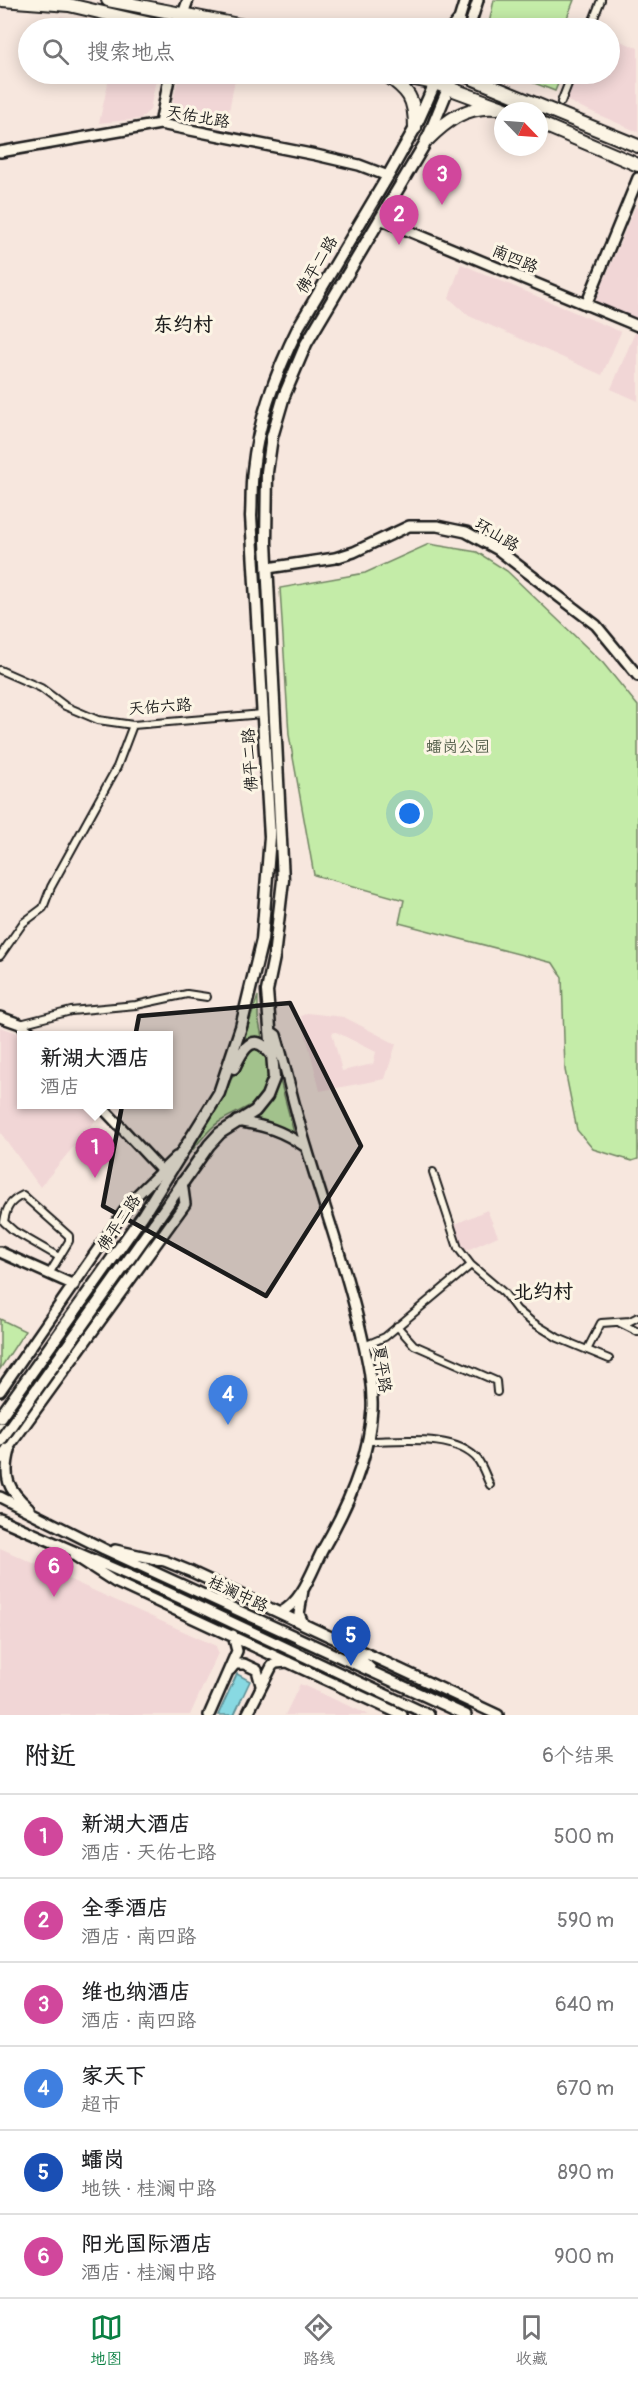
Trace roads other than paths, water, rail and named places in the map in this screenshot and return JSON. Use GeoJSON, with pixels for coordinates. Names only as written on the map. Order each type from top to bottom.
{"type":"FeatureCollection","features":[{"type":"Feature","properties":{"kind":"highway"},"geometry":{"type":"LineString","coordinates":[[2,0],[69,5],[125,18]]}},
{"type":"Feature","properties":{"kind":"highway"},"geometry":{"type":"LineString","coordinates":[[108,0],[203,18]]}},
{"type":"Feature","properties":{"kind":"highway"},"geometry":{"type":"LineString","coordinates":[[397,84],[409,93],[413,103],[415,128]]}},
{"type":"Feature","properties":{"kind":"highway"},"geometry":{"type":"LineString","coordinates":[[444,84],[449,88],[494,105]]}},
{"type":"Feature","properties":{"kind":"highway"},"geometry":{"type":"LineString","coordinates":[[487,84],[638,146]]}},
{"type":"Feature","properties":{"kind":"highway"},"geometry":{"type":"LineString","coordinates":[[499,84],[510,93]]}},
{"type":"Feature","properties":{"kind":"highway"},"geometry":{"type":"LineString","coordinates":[[427,140],[446,121],[459,114],[487,107],[494,108]]}},
{"type":"Feature","properties":{"kind":"highway"},"geometry":{"type":"LineString","coordinates":[[548,127],[638,165]]}},
{"type":"Feature","properties":{"kind":"main road"},"geometry":{"type":"LineString","coordinates":[[183,14],[188,0]]}},
{"type":"Feature","properties":{"kind":"main road"},"geometry":{"type":"LineString","coordinates":[[464,18],[465,0]]}},
{"type":"Feature","properties":{"kind":"main road"},"geometry":{"type":"LineString","coordinates":[[468,18],[478,0]]}},
{"type":"Feature","properties":{"kind":"main road"},"geometry":{"type":"LineString","coordinates":[[160,124],[168,84]]}},
{"type":"Feature","properties":{"kind":"main road","name":"佛平二路"},"geometry":{"type":"LineString","coordinates":[[0,1417],[143,1215],[219,1093],[241,1027],[262,940],[270,837],[251,516],[253,469],[271,391],[294,335],[415,128],[434,84]]}},
{"type":"Feature","properties":{"kind":"main road","name":"佛平二路"},"geometry":{"type":"LineString","coordinates":[[0,1441],[182,1182],[220,1133],[255,1111],[267,1096],[274,1078],[267,991],[275,947],[282,880],[266,542],[267,472],[272,437],[284,396],[306,344],[427,140],[450,84]]}},
{"type":"Feature","properties":{"kind":"main road","name":"天佑北路"},"geometry":{"type":"LineString","coordinates":[[0,152],[160,124],[316,155],[359,165],[388,176]]}},
{"type":"Feature","properties":{"kind":"main road"},"geometry":{"type":"LineString","coordinates":[[586,305],[638,178]]}},
{"type":"Feature","properties":{"kind":"main road","name":"南四路"},"geometry":{"type":"LineString","coordinates":[[380,219],[638,326]]}},
{"type":"Feature","properties":{"kind":"main road","name":"环山路"},"geometry":{"type":"LineString","coordinates":[[268,568],[335,558],[354,552],[409,526],[437,525],[466,532],[497,549],[596,625],[638,676]]}},
{"type":"Feature","properties":{"kind":"main road"},"geometry":{"type":"LineString","coordinates":[[0,1017],[20,1024],[30,1031]]}},
{"type":"Feature","properties":{"kind":"main road","name":"夏平路"},"geometry":{"type":"LineString","coordinates":[[270,1031],[276,1035],[306,1147],[354,1301],[372,1384],[368,1441],[358,1476],[348,1501],[303,1590],[288,1608],[281,1612]]}},
{"type":"Feature","properties":{"kind":"main road"},"geometry":{"type":"LineString","coordinates":[[219,1093],[226,1086],[246,1046],[257,1042],[267,1047],[273,1057]]}},
{"type":"Feature","properties":{"kind":"main road"},"geometry":{"type":"LineString","coordinates":[[104,1109],[162,1171]]}},
{"type":"Feature","properties":{"kind":"main road"},"geometry":{"type":"LineString","coordinates":[[237,1121],[283,1131],[306,1147]]}},
{"type":"Feature","properties":{"kind":"main road"},"geometry":{"type":"LineString","coordinates":[[0,1391],[132,1200],[184,1149]]}},
{"type":"Feature","properties":{"kind":"main road"},"geometry":{"type":"LineString","coordinates":[[0,1459],[185,1204],[182,1182]]}},
{"type":"Feature","properties":{"kind":"main road"},"geometry":{"type":"LineString","coordinates":[[164,1209],[165,1233]]}},
{"type":"Feature","properties":{"kind":"main road"},"geometry":{"type":"LineString","coordinates":[[127,1286],[154,1224]]}},
{"type":"Feature","properties":{"kind":"main road"},"geometry":{"type":"LineString","coordinates":[[0,1252],[75,1285]]}},
{"type":"Feature","properties":{"kind":"main road"},"geometry":{"type":"LineString","coordinates":[[0,1427],[13,1431],[30,1417]]}},
{"type":"Feature","properties":{"kind":"main road"},"geometry":{"type":"LineString","coordinates":[[12,1442],[5,1468],[9,1484],[22,1502],[38,1515]]}},
{"type":"Feature","properties":{"kind":"main road","name":"桂澜中路"},"geometry":{"type":"LineString","coordinates":[[0,1497],[104,1549],[465,1715]]}},
{"type":"Feature","properties":{"kind":"main road","name":"桂澜中路"},"geometry":{"type":"LineString","coordinates":[[0,1519],[165,1591],[429,1715]]}},
{"type":"Feature","properties":{"kind":"main road"},"geometry":{"type":"LineString","coordinates":[[0,1529],[16,1526]]}},
{"type":"Feature","properties":{"kind":"main road"},"geometry":{"type":"LineString","coordinates":[[64,1547],[97,1572],[115,1582],[402,1715]]}},
{"type":"Feature","properties":{"kind":"main road"},"geometry":{"type":"LineString","coordinates":[[104,1549],[140,1554],[165,1561],[281,1612],[498,1715]]}},
{"type":"Feature","properties":{"kind":"main road","name":"夏平路"},"geometry":{"type":"LineString","coordinates":[[303,1590],[299,1614],[303,1623]]}},
{"type":"Feature","properties":{"kind":"main road"},"geometry":{"type":"LineString","coordinates":[[208,1715],[237,1651],[233,1635]]}},
{"type":"Feature","properties":{"kind":"main road"},"geometry":{"type":"LineString","coordinates":[[342,1642],[377,1675]]}},
{"type":"Feature","properties":{"kind":"main road"},"geometry":{"type":"LineString","coordinates":[[247,1715],[272,1666],[276,1662],[290,1662]]}},
{"type":"Feature","properties":{"kind":"main road"},"geometry":{"type":"LineString","coordinates":[[228,1672],[235,1665],[244,1664],[257,1670],[261,1687]]}},
{"type":"Feature","properties":{"kind":"main road"},"geometry":{"type":"LineString","coordinates":[[320,1676],[369,1688]]}},
{"type":"Feature","properties":{"kind":"street"},"geometry":{"type":"LineString","coordinates":[[594,18],[601,0]]}},
{"type":"Feature","properties":{"kind":"street"},"geometry":{"type":"LineString","coordinates":[[561,102],[568,84]]}},
{"type":"Feature","properties":{"kind":"street","name":"天佑六路"},"geometry":{"type":"LineString","coordinates":[[0,670],[41,688],[65,706],[98,720],[133,725],[263,714]]}},
{"type":"Feature","properties":{"kind":"street"},"geometry":{"type":"LineString","coordinates":[[0,956],[24,923],[43,908],[51,887],[117,766],[133,725]]}},
{"type":"Feature","properties":{"kind":"street"},"geometry":{"type":"LineString","coordinates":[[20,1024],[71,1011],[136,1005],[188,994],[207,997]]}},
{"type":"Feature","properties":{"kind":"street"},"geometry":{"type":"LineString","coordinates":[[433,1172],[458,1248],[471,1265],[504,1293],[517,1310],[532,1322],[558,1338],[609,1359]]}},
{"type":"Feature","properties":{"kind":"street"},"geometry":{"type":"LineString","coordinates":[[50,1274],[69,1241],[69,1236],[22,1195],[13,1200],[6,1212],[4,1222],[14,1231],[59,1257]]}},
{"type":"Feature","properties":{"kind":"street"},"geometry":{"type":"LineString","coordinates":[[364,1346],[385,1337],[471,1265]]}},
{"type":"Feature","properties":{"kind":"street"},"geometry":{"type":"LineString","coordinates":[[587,1350],[600,1323],[619,1322],[638,1317]]}},
{"type":"Feature","properties":{"kind":"street"},"geometry":{"type":"LineString","coordinates":[[619,1322],[638,1332]]}},
{"type":"Feature","properties":{"kind":"street"},"geometry":{"type":"LineString","coordinates":[[397,1326],[414,1345],[496,1381],[497,1392]]}},
{"type":"Feature","properties":{"kind":"street"},"geometry":{"type":"LineString","coordinates":[[368,1441],[432,1440],[451,1445],[470,1452],[479,1461],[490,1485]]}},
{"type":"Feature","properties":{"kind":"water"},"geometry":{"type":"Polygon","coordinates":[[[237,1674],[250,1681],[234,1715],[218,1715],[237,1674]]]}},
{"type":"Feature","properties":{"kind":"place","name":"维也纳酒店"},"geometry":{"type":"Point","coordinates":[442,205]}},
{"type":"Feature","properties":{"kind":"place","name":"全季酒店"},"geometry":{"type":"Point","coordinates":[399,245]}},
{"type":"Feature","properties":{"kind":"place","name":"新湖大酒店"},"geometry":{"type":"Point","coordinates":[95,1178]}},
{"type":"Feature","properties":{"kind":"place","name":"家天下"},"geometry":{"type":"Point","coordinates":[228,1425]}},
{"type":"Feature","properties":{"kind":"place","name":"阳光国际酒店"},"geometry":{"type":"Point","coordinates":[54,1597]}},
{"type":"Feature","properties":{"kind":"place","name":"𧒽岗"},"geometry":{"type":"Point","coordinates":[351,1666]}},
{"type":"Feature","properties":{"kind":"district","name":"东约村"},"geometry":{"type":"Point","coordinates":[183,324]}},
{"type":"Feature","properties":{"kind":"district","name":"北约村"},"geometry":{"type":"Point","coordinates":[543,1291]}},
{"type":"Feature","properties":{"kind":"park label","name":"𧒽岗公园"},"geometry":{"type":"Point","coordinates":[458,747]}}]}
